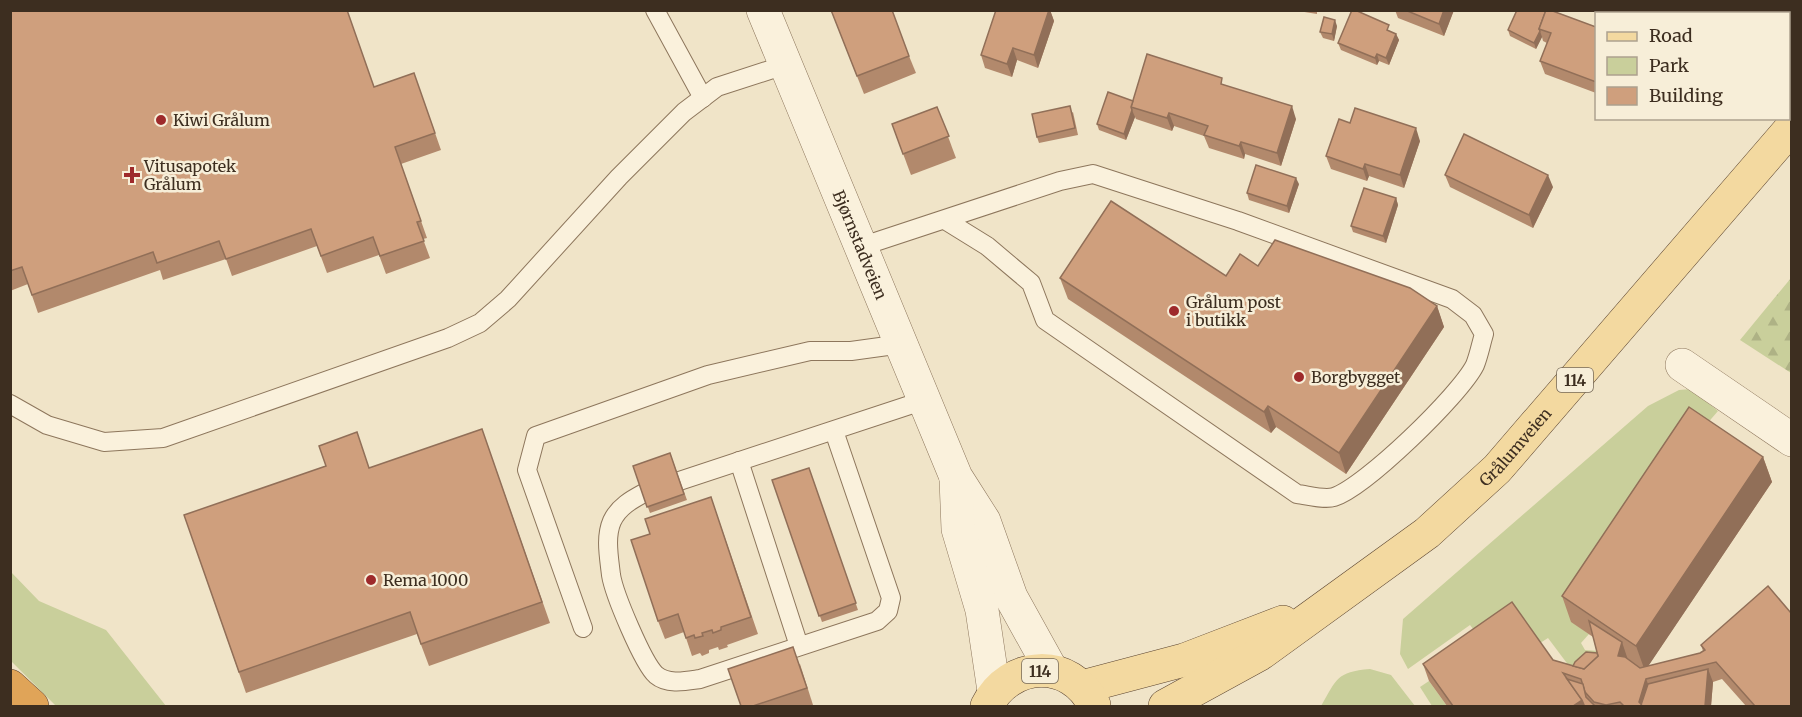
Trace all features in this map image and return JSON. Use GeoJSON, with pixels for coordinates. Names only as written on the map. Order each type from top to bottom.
{"type":"FeatureCollection","features":[{"type":"Feature","properties":{"kind":"highway"},"geometry":{"type":"LineString","coordinates":[[10,686],[32,706]]}},
{"type":"Feature","properties":{"kind":"main road","name":"Grålumveien"},"geometry":{"type":"LineString","coordinates":[[1165,706],[1260,654],[1427,533],[1497,469],[1791,127]]}},
{"type":"Feature","properties":{"kind":"main road","name":"Grålumveien"},"geometry":{"type":"LineString","coordinates":[[1088,697],[1330,604]]}},
{"type":"Feature","properties":{"kind":"main road","name":"114"},"geometry":{"type":"LineString","coordinates":[[991,699],[1011,678],[1030,671],[1052,671],[1068,677],[1088,697]]}},
{"type":"Feature","properties":{"kind":"street","name":"Bjørnstadveien"},"geometry":{"type":"LineString","coordinates":[[763,10],[956,477],[984,521],[1011,597],[1052,671]]}},
{"type":"Feature","properties":{"kind":"street"},"geometry":{"type":"LineString","coordinates":[[1682,365],[1791,440]]}},
{"type":"Feature","properties":{"kind":"street","name":"Bjørnstadveien"},"geometry":{"type":"LineString","coordinates":[[956,477],[958,529],[982,610],[991,699]]}},
{"type":"Feature","properties":{"kind":"lane"},"geometry":{"type":"LineString","coordinates":[[655,10],[703,98]]}},
{"type":"Feature","properties":{"kind":"lane"},"geometry":{"type":"LineString","coordinates":[[10,404],[47,425],[104,442],[164,438],[448,338],[480,323],[508,299],[619,177],[684,111],[717,87],[786,66]]}},
{"type":"Feature","properties":{"kind":"lane"},"geometry":{"type":"LineString","coordinates":[[860,248],[1060,181],[1093,174],[1215,213],[1452,298],[1473,315],[1484,334],[1474,366],[1450,396],[1413,435],[1361,482],[1332,498],[1297,494],[1045,320],[1031,283],[987,246],[945,220]]}},
{"type":"Feature","properties":{"kind":"lane"},"geometry":{"type":"LineString","coordinates":[[582,628],[528,470],[536,436],[708,375],[810,351],[851,351],[902,344]]}},
{"type":"Feature","properties":{"kind":"lane"},"geometry":{"type":"LineString","coordinates":[[834,431],[891,598],[888,611],[877,621],[700,679],[675,682],[657,676],[645,662],[612,578],[608,536],[613,519],[626,502],[646,492],[925,400]]}},
{"type":"Feature","properties":{"kind":"lane"},"geometry":{"type":"LineString","coordinates":[[739,462],[799,646]]}},
{"type":"Feature","properties":{"kind":"green space"},"geometry":{"type":"Polygon","coordinates":[[[1791,278],[1791,373],[1740,340],[1791,278]]]}},
{"type":"Feature","properties":{"kind":"green space"},"geometry":{"type":"Polygon","coordinates":[[[1691,389],[1718,411],[1699,433],[1572,622],[1589,634],[1581,643],[1585,650],[1599,651],[1600,660],[1575,674],[1548,638],[1537,645],[1484,643],[1470,625],[1408,669],[1400,654],[1403,619],[1648,406],[1679,390],[1691,389]]]}},
{"type":"Feature","properties":{"kind":"green space"},"geometry":{"type":"Polygon","coordinates":[[[10,571],[39,601],[106,630],[166,706],[56,706],[11,661],[10,571]]]}},
{"type":"Feature","properties":{"kind":"green space"},"geometry":{"type":"Polygon","coordinates":[[[1370,669],[1391,675],[1415,706],[1321,706],[1339,678],[1350,672],[1370,669]]]}},
{"type":"Feature","properties":{"kind":"green space"},"geometry":{"type":"Polygon","coordinates":[[[1429,681],[1447,706],[1432,706],[1420,687],[1429,681]]]}},
{"type":"Feature","properties":{"kind":"building"},"geometry":{"type":"Polygon","coordinates":[[[10,10],[347,10],[374,87],[414,73],[435,133],[395,147],[421,221],[417,222],[424,241],[380,256],[373,237],[321,256],[311,229],[226,259],[219,241],[157,263],[153,252],[32,295],[22,267],[10,271],[10,10]]]}},
{"type":"Feature","properties":{"kind":"building"},"geometry":{"type":"Polygon","coordinates":[[[831,10],[892,10],[909,56],[857,76],[831,10]]]}},
{"type":"Feature","properties":{"kind":"building"},"geometry":{"type":"Polygon","coordinates":[[[996,10],[1049,10],[1034,55],[1013,48],[1007,64],[981,55],[996,10]]]}},
{"type":"Feature","properties":{"kind":"building"},"geometry":{"type":"Polygon","coordinates":[[[1352,10],[1389,25],[1387,30],[1396,34],[1386,58],[1377,54],[1375,58],[1338,43],[1352,10]]]}},
{"type":"Feature","properties":{"kind":"building"},"geometry":{"type":"Polygon","coordinates":[[[1405,10],[1444,10],[1439,24],[1405,10]]]}},
{"type":"Feature","properties":{"kind":"building"},"geometry":{"type":"Polygon","coordinates":[[[1517,10],[1546,10],[1534,43],[1508,30],[1517,10]]]}},
{"type":"Feature","properties":{"kind":"building"},"geometry":{"type":"Polygon","coordinates":[[[1546,10],[1595,27],[1595,82],[1540,61],[1551,33],[1539,29],[1546,10]]]}},
{"type":"Feature","properties":{"kind":"building"},"geometry":{"type":"Polygon","coordinates":[[[1324,17],[1335,20],[1332,34],[1320,32],[1324,17]]]}},
{"type":"Feature","properties":{"kind":"building"},"geometry":{"type":"Polygon","coordinates":[[[1147,54],[1222,78],[1221,84],[1292,106],[1277,153],[1241,142],[1239,146],[1204,135],[1208,126],[1169,113],[1167,118],[1131,107],[1147,54]]]}},
{"type":"Feature","properties":{"kind":"building"},"geometry":{"type":"Polygon","coordinates":[[[1108,92],[1133,101],[1124,134],[1097,124],[1108,92]]]}},
{"type":"Feature","properties":{"kind":"building"},"geometry":{"type":"Polygon","coordinates":[[[1070,106],[1075,128],[1037,137],[1032,114],[1070,106]]]}},
{"type":"Feature","properties":{"kind":"building"},"geometry":{"type":"Polygon","coordinates":[[[937,107],[949,136],[903,154],[892,124],[937,107]]]}},
{"type":"Feature","properties":{"kind":"building"},"geometry":{"type":"Polygon","coordinates":[[[1355,108],[1416,128],[1400,175],[1365,164],[1363,169],[1326,156],[1339,119],[1350,123],[1355,108]]]}},
{"type":"Feature","properties":{"kind":"building"},"geometry":{"type":"Polygon","coordinates":[[[1464,134],[1548,175],[1529,215],[1445,175],[1464,134]]]}},
{"type":"Feature","properties":{"kind":"building"},"geometry":{"type":"Polygon","coordinates":[[[1256,165],[1296,178],[1287,206],[1247,193],[1256,165]]]}},
{"type":"Feature","properties":{"kind":"building"},"geometry":{"type":"Polygon","coordinates":[[[1364,188],[1396,198],[1383,236],[1351,226],[1364,188]]]}},
{"type":"Feature","properties":{"kind":"building","name":"Borgbygget"},"geometry":{"type":"Polygon","coordinates":[[[1111,201],[1226,276],[1240,254],[1258,266],[1275,240],[1410,288],[1437,306],[1339,453],[1268,406],[1264,412],[1060,278],[1111,201]]]}},
{"type":"Feature","properties":{"kind":"building"},"geometry":{"type":"Polygon","coordinates":[[[1689,407],[1763,457],[1636,646],[1562,596],[1689,407]]]}},
{"type":"Feature","properties":{"kind":"building","name":"Rema 1000"},"geometry":{"type":"Polygon","coordinates":[[[482,429],[542,602],[421,644],[410,612],[239,672],[184,515],[326,466],[319,446],[357,432],[369,468],[482,429]]]}},
{"type":"Feature","properties":{"kind":"building"},"geometry":{"type":"Polygon","coordinates":[[[670,453],[684,494],[647,507],[633,466],[670,453]]]}},
{"type":"Feature","properties":{"kind":"building"},"geometry":{"type":"Polygon","coordinates":[[[809,468],[856,603],[819,616],[772,480],[809,468]]]}},
{"type":"Feature","properties":{"kind":"building"},"geometry":{"type":"Polygon","coordinates":[[[711,497],[751,617],[721,627],[721,630],[713,633],[712,630],[702,633],[703,636],[695,638],[694,635],[686,638],[678,614],[658,621],[631,540],[650,534],[645,519],[711,497]]]}},
{"type":"Feature","properties":{"kind":"building"},"geometry":{"type":"Polygon","coordinates":[[[1768,586],[1791,613],[1791,706],[1755,706],[1716,662],[1646,679],[1639,702],[1643,706],[1624,706],[1620,702],[1606,705],[1594,702],[1585,692],[1581,679],[1563,673],[1582,700],[1573,706],[1453,706],[1423,664],[1512,602],[1553,660],[1584,669],[1598,656],[1589,621],[1622,642],[1618,656],[1625,657],[1640,668],[1705,650],[1701,645],[1768,586]]]}},
{"type":"Feature","properties":{"kind":"building"},"geometry":{"type":"Polygon","coordinates":[[[793,647],[807,688],[753,706],[741,706],[728,669],[793,647]]]}},
{"type":"Feature","properties":{"kind":"building"},"geometry":{"type":"Polygon","coordinates":[[[1586,652],[1597,653],[1598,656],[1584,669],[1573,666],[1575,662],[1586,652]]]}},
{"type":"Feature","properties":{"kind":"building"},"geometry":{"type":"Polygon","coordinates":[[[1708,669],[1705,706],[1641,705],[1648,684],[1708,669]]]}},
{"type":"Feature","properties":{"kind":"building"},"geometry":{"type":"Polygon","coordinates":[[[1567,679],[1583,684],[1586,697],[1595,706],[1582,706],[1584,705],[1582,700],[1567,679]]]}},
{"type":"Feature","properties":{"kind":"place","name":"Kiwi Grålum"},"geometry":{"type":"Point","coordinates":[161,120]}},
{"type":"Feature","properties":{"kind":"place","name":"Vitusapotek Grålum"},"geometry":{"type":"Point","coordinates":[132,175]}},
{"type":"Feature","properties":{"kind":"place","name":"Grålum post i butikk"},"geometry":{"type":"Point","coordinates":[1174,311]}},
{"type":"Feature","properties":{"kind":"place","name":"Borgbygget"},"geometry":{"type":"Point","coordinates":[1299,377]}},
{"type":"Feature","properties":{"kind":"place","name":"Rema 1000"},"geometry":{"type":"Point","coordinates":[371,580]}}]}
